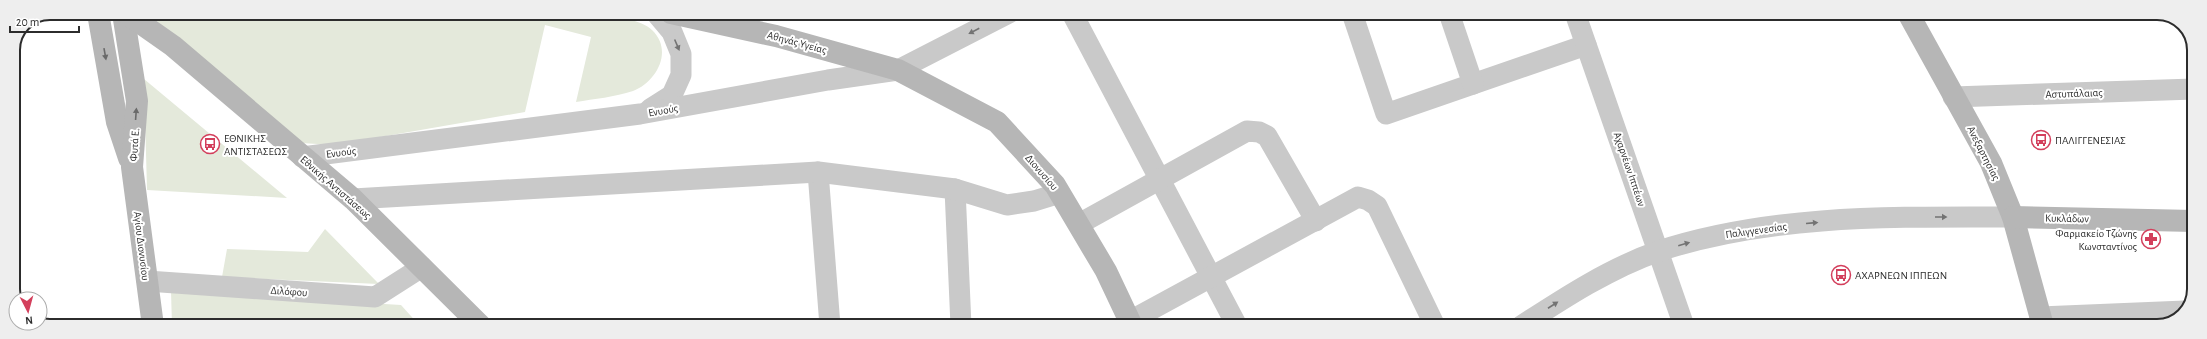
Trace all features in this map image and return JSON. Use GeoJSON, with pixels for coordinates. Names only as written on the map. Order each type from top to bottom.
{"type":"FeatureCollection","features":[{"type":"Feature","properties":{"kind":"street","name":"Φυτά Ε."},"geometry":{"type":"LineString","coordinates":[[102,20],[117,122],[132,167]]}},
{"type":"Feature","properties":{"kind":"street","name":"Φυτά Ε."},"geometry":{"type":"LineString","coordinates":[[126,20],[137,101],[132,167]]}},
{"type":"Feature","properties":{"kind":"street","name":"Εθνικής Αντιστάσεως"},"geometry":{"type":"LineString","coordinates":[[135,20],[173,46],[353,199],[474,319]]}},
{"type":"Feature","properties":{"kind":"street"},"geometry":{"type":"LineString","coordinates":[[640,114],[672,95],[681,75],[681,54],[672,32],[662,20]]}},
{"type":"Feature","properties":{"kind":"street","name":"Αθηνάς Υγείας"},"geometry":{"type":"LineString","coordinates":[[703,20],[776,36],[898,70]]}},
{"type":"Feature","properties":{"kind":"street","name":"Ενυούς"},"geometry":{"type":"LineString","coordinates":[[302,157],[640,114],[828,80],[898,70],[995,20]]}},
{"type":"Feature","properties":{"kind":"street"},"geometry":{"type":"LineString","coordinates":[[1076,20],[1233,319]]}},
{"type":"Feature","properties":{"kind":"street"},"geometry":{"type":"LineString","coordinates":[[1354,20],[1386,114],[1586,45]]}},
{"type":"Feature","properties":{"kind":"street"},"geometry":{"type":"LineString","coordinates":[[1451,20],[1473,84]]}},
{"type":"Feature","properties":{"kind":"street","name":"Αχαρνέων Ιππέων"},"geometry":{"type":"LineString","coordinates":[[1577,20],[1682,319]]}},
{"type":"Feature","properties":{"kind":"street","name":"Ανεξαρτησίας"},"geometry":{"type":"LineString","coordinates":[[1912,20],[1953,97],[1991,162],[2013,217],[2041,319]]}},
{"type":"Feature","properties":{"kind":"street","name":"Διονυσίου"},"geometry":{"type":"LineString","coordinates":[[898,70],[997,122],[1055,184],[1106,271],[1129,319]]}},
{"type":"Feature","properties":{"kind":"street","name":"Αστυπάλαιας"},"geometry":{"type":"LineString","coordinates":[[1953,97],[2187,89]]}},
{"type":"Feature","properties":{"kind":"street"},"geometry":{"type":"LineString","coordinates":[[1079,224],[1161,180],[1247,131],[1259,132],[1267,136],[1316,221]]}},
{"type":"Feature","properties":{"kind":"street","name":"Αγίου Διονυσίου"},"geometry":{"type":"LineString","coordinates":[[132,167],[151,319]]}},
{"type":"Feature","properties":{"kind":"street"},"geometry":{"type":"LineString","coordinates":[[353,199],[818,172],[955,188],[1007,205],[1034,201],[1060,193]]}},
{"type":"Feature","properties":{"kind":"street"},"geometry":{"type":"LineString","coordinates":[[818,172],[829,319]]}},
{"type":"Feature","properties":{"kind":"street"},"geometry":{"type":"LineString","coordinates":[[955,188],[961,319]]}},
{"type":"Feature","properties":{"kind":"street"},"geometry":{"type":"LineString","coordinates":[[1138,319],[1358,197],[1368,200],[1377,206],[1432,319]]}},
{"type":"Feature","properties":{"kind":"street","name":"Παλιγγενεσίας"},"geometry":{"type":"LineString","coordinates":[[1532,319],[1566,297],[1658,252],[1734,232],[1795,224],[1879,217],[2013,217]]}},
{"type":"Feature","properties":{"kind":"street","name":"Κυκλάδων"},"geometry":{"type":"LineString","coordinates":[[2013,217],[2187,221]]}},
{"type":"Feature","properties":{"kind":"street","name":"Διλόφου"},"geometry":{"type":"LineString","coordinates":[[147,281],[375,297],[422,267]]}},
{"type":"Feature","properties":{"kind":"street"},"geometry":{"type":"LineString","coordinates":[[2081,319],[2177,312]]}},
{"type":"Feature","properties":{"kind":"shaded area"},"geometry":{"type":"Polygon","coordinates":[[[155,20],[631,20],[652,30],[662,47],[662,56],[655,73],[649,81],[641,87],[619,95],[576,102],[591,37],[545,25],[525,112],[334,145],[301,143],[155,20]]]}},
{"type":"Feature","properties":{"kind":"shaded area"},"geometry":{"type":"Polygon","coordinates":[[[144,79],[287,198],[147,190],[144,79]]]}},
{"type":"Feature","properties":{"kind":"shaded area"},"geometry":{"type":"Polygon","coordinates":[[[325,229],[379,284],[222,277],[227,249],[308,252],[325,229]]]}},
{"type":"Feature","properties":{"kind":"shaded area"},"geometry":{"type":"Polygon","coordinates":[[[171,291],[401,305],[414,319],[172,319],[171,291]]]}},
{"type":"Feature","properties":{"kind":"place","name":"ΠΑΛΙΓΓΕΝΕΣΙΑΣ"},"geometry":{"type":"Point","coordinates":[2041,140]}},
{"type":"Feature","properties":{"kind":"place","name":"ΕΘΝΙΚΗΣ ΑΝΤΙΣΤΑΣΕΩΣ"},"geometry":{"type":"Point","coordinates":[210,144]}},
{"type":"Feature","properties":{"kind":"place","name":"Φαρμακείο Τζώνης Κωνσταντίνος"},"geometry":{"type":"Point","coordinates":[2151,239]}},
{"type":"Feature","properties":{"kind":"place","name":"ΑΧΑΡΝΕΩΝ ΙΠΠΕΩΝ"},"geometry":{"type":"Point","coordinates":[1841,275]}}]}
